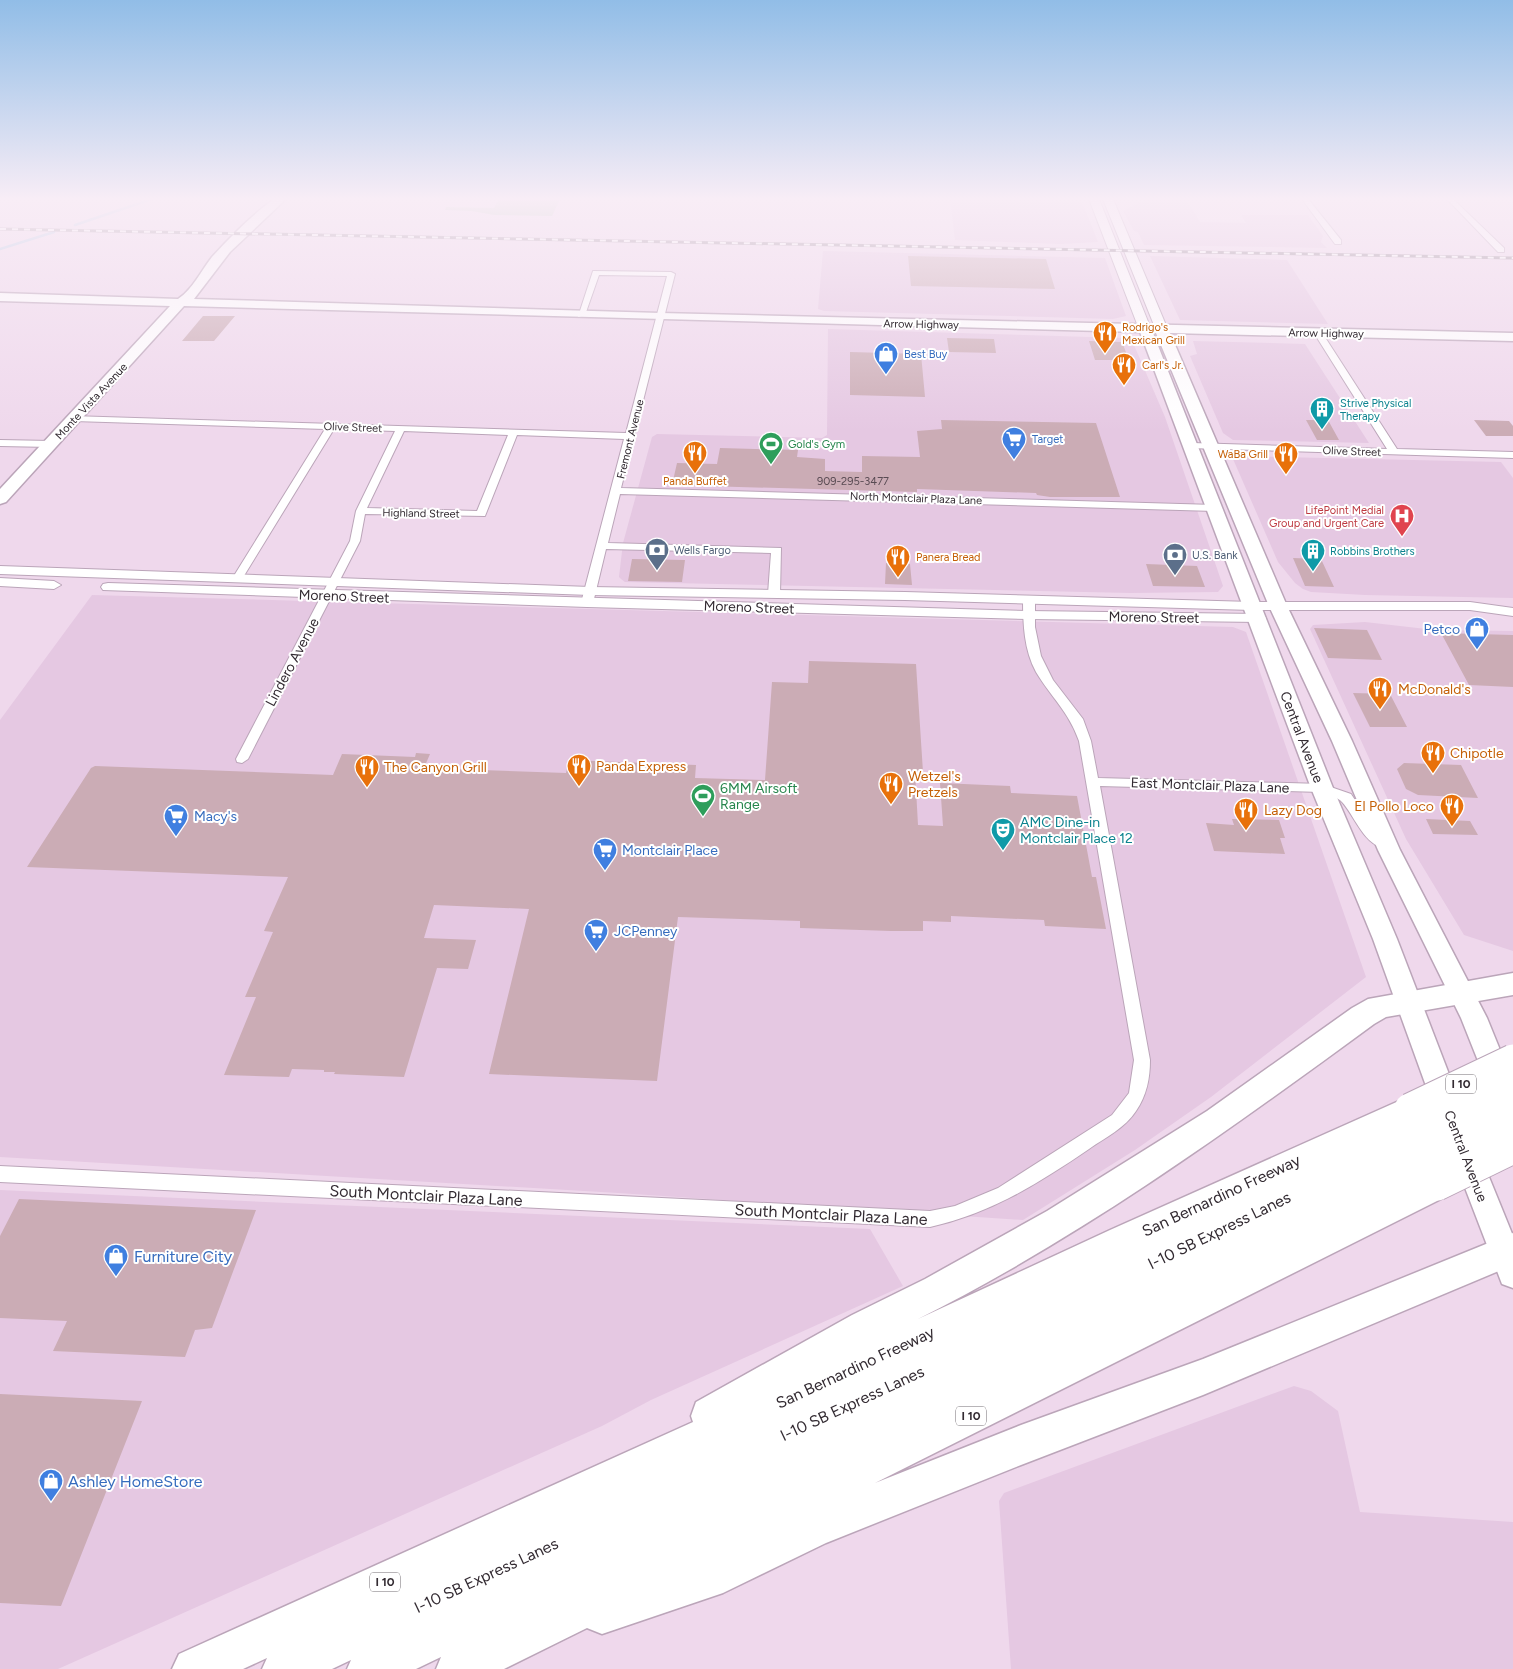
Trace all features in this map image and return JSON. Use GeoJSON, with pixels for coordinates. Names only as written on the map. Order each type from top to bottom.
{"type":"FeatureCollection","features":[{"type":"Feature","properties":{"kind":"highway"},"geometry":{"type":"LineString","coordinates":[[575,1494],[866,1327],[938,1291],[1059,1222],[1218,1121],[1363,1016],[1379,1007],[1513,984]]}},
{"type":"Feature","properties":{"kind":"highway","name":"San Bernardino Freeway"},"geometry":{"type":"LineString","coordinates":[[458,1669],[504,1646],[1423,1147],[1513,1060]]}},
{"type":"Feature","properties":{"kind":"highway"},"geometry":{"type":"LineString","coordinates":[[1423,1147],[1513,1089]]}},
{"type":"Feature","properties":{"kind":"highway"},"geometry":{"type":"LineString","coordinates":[[1423,1147],[1513,1117]]}},
{"type":"Feature","properties":{"kind":"highway","name":"San Bernardino Freeway"},"geometry":{"type":"LineString","coordinates":[[194,1669],[871,1360],[1122,1241],[1423,1147],[1513,1148]]}},
{"type":"Feature","properties":{"kind":"highway","name":"I-10 SB Express Lanes"},"geometry":{"type":"LineString","coordinates":[[284,1669],[1203,1237],[1423,1147]]}},
{"type":"Feature","properties":{"kind":"highway","name":"I-10 SB Express Lanes"},"geometry":{"type":"LineString","coordinates":[[369,1669],[1423,1147]]}},
{"type":"Feature","properties":{"kind":"highway"},"geometry":{"type":"LineString","coordinates":[[504,1646],[723,1572],[813,1528],[1021,1445],[1510,1259]]}},
{"type":"Feature","properties":{"kind":"main road","name":"Monte Vista Avenue"},"geometry":{"type":"LineString","coordinates":[[180,303],[179,296],[192,277]]}},
{"type":"Feature","properties":{"kind":"main road","name":"Monte Vista Avenue"},"geometry":{"type":"LineString","coordinates":[[0,498],[180,303],[193,296],[204,277]]}},
{"type":"Feature","properties":{"kind":"main road","name":"Central Avenue"},"geometry":{"type":"LineString","coordinates":[[1125,277],[1192,446],[1322,788],[1385,939],[1407,1002],[1510,1259]]}},
{"type":"Feature","properties":{"kind":"main road"},"geometry":{"type":"LineString","coordinates":[[1140,277],[1280,612],[1342,741],[1389,850],[1474,1018],[1513,1117]]}},
{"type":"Feature","properties":{"kind":"main road","name":"Arrow Highway"},"geometry":{"type":"LineString","coordinates":[[0,297],[581,315],[1513,337]]}},
{"type":"Feature","properties":{"kind":"street","name":"Fremont Avenue"},"geometry":{"type":"LineString","coordinates":[[581,315],[595,277]]}},
{"type":"Feature","properties":{"kind":"street","name":"Fremont Avenue"},"geometry":{"type":"LineString","coordinates":[[588,597],[631,436],[670,277]]}},
{"type":"Feature","properties":{"kind":"street"},"geometry":{"type":"LineString","coordinates":[[1318,333],[1394,452]]}},
{"type":"Feature","properties":{"kind":"street","name":"Olive Street"},"geometry":{"type":"LineString","coordinates":[[74,418],[631,436]]}},
{"type":"Feature","properties":{"kind":"street"},"geometry":{"type":"LineString","coordinates":[[237,579],[331,426]]}},
{"type":"Feature","properties":{"kind":"street","name":"Lindero Avenue"},"geometry":{"type":"LineString","coordinates":[[242,759],[331,589],[358,533],[361,511],[402,429]]}},
{"type":"Feature","properties":{"kind":"street"},"geometry":{"type":"LineString","coordinates":[[481,514],[514,433]]}},
{"type":"Feature","properties":{"kind":"street"},"geometry":{"type":"LineString","coordinates":[[0,442],[51,444]]}},
{"type":"Feature","properties":{"kind":"street","name":"Olive Street"},"geometry":{"type":"LineString","coordinates":[[1192,446],[1513,455]]}},
{"type":"Feature","properties":{"kind":"street","name":"North Montclair Plaza Lane"},"geometry":{"type":"LineString","coordinates":[[617,490],[1215,508]]}},
{"type":"Feature","properties":{"kind":"street","name":"Highland Street"},"geometry":{"type":"LineString","coordinates":[[361,511],[481,514]]}},
{"type":"Feature","properties":{"kind":"street"},"geometry":{"type":"LineString","coordinates":[[602,546],[777,550],[774,594]]}},
{"type":"Feature","properties":{"kind":"street","name":"Moreno Street"},"geometry":{"type":"LineString","coordinates":[[0,570],[237,579],[331,589]]}},
{"type":"Feature","properties":{"kind":"street","name":"Moreno Street"},"geometry":{"type":"LineString","coordinates":[[0,582],[1480,617],[1498,612],[1513,612]]}},
{"type":"Feature","properties":{"kind":"street","name":"Moreno Street"},"geometry":{"type":"LineString","coordinates":[[588,597],[774,594],[1028,607]]}},
{"type":"Feature","properties":{"kind":"street","name":"South Montclair Plaza Lane"},"geometry":{"type":"LineString","coordinates":[[0,1174],[930,1219],[964,1210],[1016,1186],[1118,1120],[1130,1109],[1138,1095],[1142,1080],[1142,1060],[1093,782],[1079,721],[1042,672],[1036,658],[1028,607]]}},
{"type":"Feature","properties":{"kind":"street","name":"East Montclair Plaza Lane"},"geometry":{"type":"LineString","coordinates":[[1093,782],[1322,788],[1346,797],[1362,822],[1389,850]]}},
{"type":"Feature","properties":{"kind":"shaded area"},"geometry":{"type":"Polygon","coordinates":[[[821,277],[1112,277],[1126,316],[1113,319],[824,311],[818,309],[821,277]]]}},
{"type":"Feature","properties":{"kind":"shaded area"},"geometry":{"type":"Polygon","coordinates":[[[1160,277],[1298,277],[1328,324],[1180,320],[1160,277]]]}},
{"type":"Feature","properties":{"kind":"shaded area"},"geometry":{"type":"Polygon","coordinates":[[[828,329],[1123,338],[1129,341],[1134,345],[1165,417],[1223,586],[1218,592],[1131,593],[625,582],[621,579],[619,577],[623,543],[652,437],[657,434],[822,438],[827,435],[828,329]]]}},
{"type":"Feature","properties":{"kind":"shaded area"},"geometry":{"type":"Polygon","coordinates":[[[1193,341],[1305,344],[1369,443],[1233,440],[1223,433],[1190,356],[1197,354],[1193,341]]]}},
{"type":"Feature","properties":{"kind":"shaded area"},"geometry":{"type":"Polygon","coordinates":[[[1240,456],[1501,462],[1513,478],[1513,598],[1365,595],[1311,592],[1303,589],[1295,583],[1278,562],[1233,459],[1240,456]]]}},
{"type":"Feature","properties":{"kind":"shaded area"},"geometry":{"type":"Polygon","coordinates":[[[92,595],[1233,627],[1246,632],[1366,977],[1211,1097],[1135,1150],[1023,1220],[618,1193],[0,1157],[0,720],[92,595]]]}},
{"type":"Feature","properties":{"kind":"shaded area"},"geometry":{"type":"Polygon","coordinates":[[[1365,622],[1435,630],[1513,631],[1513,951],[1464,935],[1406,839],[1310,629],[1313,625],[1365,622]]]}},
{"type":"Feature","properties":{"kind":"shaded area"},"geometry":{"type":"Polygon","coordinates":[[[0,1190],[870,1229],[903,1286],[651,1400],[602,1426],[58,1669],[0,1669],[0,1190]]]}},
{"type":"Feature","properties":{"kind":"shaded area"},"geometry":{"type":"Polygon","coordinates":[[[1294,1386],[1311,1391],[1338,1411],[1360,1512],[1513,1522],[1513,1669],[1011,1669],[999,1501],[1004,1493],[1294,1386]]]}},
{"type":"Feature","properties":{"kind":"building"},"geometry":{"type":"Polygon","coordinates":[[[910,277],[1051,277],[1055,289],[911,286],[910,277]]]}},
{"type":"Feature","properties":{"kind":"building"},"geometry":{"type":"Polygon","coordinates":[[[203,316],[235,316],[214,341],[182,341],[203,316]]]}},
{"type":"Feature","properties":{"kind":"building"},"geometry":{"type":"Polygon","coordinates":[[[947,338],[994,339],[996,353],[949,352],[947,338]]]}},
{"type":"Feature","properties":{"kind":"building","name":"Rodrigo's Mexican Grill"},"geometry":{"type":"Polygon","coordinates":[[[1089,341],[1122,342],[1129,360],[1095,360],[1089,341]]]}},
{"type":"Feature","properties":{"kind":"building","name":"Best Buy"},"geometry":{"type":"Polygon","coordinates":[[[850,352],[921,354],[925,397],[850,395],[850,352]]]}},
{"type":"Feature","properties":{"kind":"building","name":"Target"},"geometry":{"type":"Polygon","coordinates":[[[941,420],[1096,423],[1120,497],[1050,497],[1037,495],[1036,493],[917,489],[917,492],[672,485],[677,463],[717,464],[720,448],[798,450],[797,457],[825,459],[825,471],[862,472],[862,456],[920,457],[917,431],[942,429],[941,420]]]}},
{"type":"Feature","properties":{"kind":"building","name":"Strive Physical Therapy"},"geometry":{"type":"Polygon","coordinates":[[[1306,420],[1328,420],[1339,440],[1317,440],[1306,420]]]}},
{"type":"Feature","properties":{"kind":"building"},"geometry":{"type":"Polygon","coordinates":[[[1474,420],[1509,421],[1513,426],[1513,436],[1486,436],[1474,420]]]}},
{"type":"Feature","properties":{"kind":"building","name":"Robbins Brothers"},"geometry":{"type":"Polygon","coordinates":[[[1293,558],[1321,559],[1334,587],[1305,586],[1293,558]]]}},
{"type":"Feature","properties":{"kind":"building","name":"Wells Fargo"},"geometry":{"type":"Polygon","coordinates":[[[632,559],[685,560],[682,582],[628,581],[632,559]]]}},
{"type":"Feature","properties":{"kind":"building","name":"Panera Bread"},"geometry":{"type":"Polygon","coordinates":[[[886,563],[910,564],[912,585],[885,584],[886,563]]]}},
{"type":"Feature","properties":{"kind":"building","name":"U.S. Bank"},"geometry":{"type":"Polygon","coordinates":[[[1146,564],[1197,566],[1205,587],[1153,586],[1146,564]]]}},
{"type":"Feature","properties":{"kind":"building"},"geometry":{"type":"Polygon","coordinates":[[[1314,628],[1367,630],[1382,660],[1328,658],[1314,628]]]}},
{"type":"Feature","properties":{"kind":"building","name":"Petco"},"geometry":{"type":"Polygon","coordinates":[[[1441,633],[1513,635],[1513,687],[1469,685],[1441,633]]]}},
{"type":"Feature","properties":{"kind":"building","name":"Montclair Place"},"geometry":{"type":"Polygon","coordinates":[[[809,661],[916,664],[923,772],[915,771],[918,825],[943,826],[940,783],[1010,786],[1011,793],[1077,796],[1092,877],[1096,877],[1106,929],[1045,926],[1044,920],[951,916],[951,922],[923,921],[923,931],[800,928],[800,921],[678,917],[657,1081],[489,1074],[529,909],[434,905],[424,938],[476,940],[468,969],[437,968],[404,1077],[334,1074],[335,1072],[324,1072],[324,1070],[292,1069],[289,1077],[224,1075],[256,997],[245,997],[273,932],[264,931],[288,877],[27,867],[91,768],[95,766],[333,775],[342,754],[415,757],[416,753],[430,754],[424,768],[566,773],[569,760],[696,765],[695,778],[765,780],[772,682],[808,683],[809,661]]]}},
{"type":"Feature","properties":{"kind":"building","name":"McDonald's"},"geometry":{"type":"Polygon","coordinates":[[[1353,693],[1390,694],[1407,727],[1370,727],[1353,693]]]}},
{"type":"Feature","properties":{"kind":"building"},"geometry":{"type":"Polygon","coordinates":[[[1404,763],[1461,765],[1478,798],[1418,795],[1406,789],[1397,769],[1404,763]]]}},
{"type":"Feature","properties":{"kind":"building","name":"Lazy Dog"},"geometry":{"type":"Polygon","coordinates":[[[1232,819],[1279,820],[1285,838],[1280,838],[1285,854],[1214,851],[1206,823],[1234,825],[1232,819]]]}},
{"type":"Feature","properties":{"kind":"building","name":"El Pollo Loco"},"geometry":{"type":"Polygon","coordinates":[[[1426,819],[1470,821],[1478,835],[1433,834],[1426,819]]]}},
{"type":"Feature","properties":{"kind":"building","name":"Furniture City"},"geometry":{"type":"Polygon","coordinates":[[[19,1199],[256,1210],[212,1328],[195,1330],[185,1357],[53,1351],[67,1321],[0,1318],[0,1236],[19,1199]]]}},
{"type":"Feature","properties":{"kind":"building","name":"Ashley HomeStore"},"geometry":{"type":"Polygon","coordinates":[[[0,1394],[142,1401],[61,1606],[0,1603],[0,1394]]]}},
{"type":"Feature","properties":{"kind":"place","name":"Rodrigo's Mexican Grill"},"geometry":{"type":"Point","coordinates":[1105,354]}},
{"type":"Feature","properties":{"kind":"place","name":"Best Buy"},"geometry":{"type":"Point","coordinates":[886,375]}},
{"type":"Feature","properties":{"kind":"place","name":"Carl's Jr."},"geometry":{"type":"Point","coordinates":[1124,386]}},
{"type":"Feature","properties":{"kind":"place","name":"Strive Physical Therapy"},"geometry":{"type":"Point","coordinates":[1322,430]}},
{"type":"Feature","properties":{"kind":"place","name":"Target"},"geometry":{"type":"Point","coordinates":[1014,460]}},
{"type":"Feature","properties":{"kind":"place","name":"Gold's Gym"},"geometry":{"type":"Point","coordinates":[771,465]}},
{"type":"Feature","properties":{"kind":"place","name":"Panda Buffet"},"geometry":{"type":"Point","coordinates":[695,474]}},
{"type":"Feature","properties":{"kind":"place","name":"WaBa Grill"},"geometry":{"type":"Point","coordinates":[1286,475]}},
{"type":"Feature","properties":{"kind":"place","name":"LifePoint Medial Group and Urgent Care"},"geometry":{"type":"Point","coordinates":[1402,537]}},
{"type":"Feature","properties":{"kind":"place","name":"Wells Fargo"},"geometry":{"type":"Point","coordinates":[657,571]}},
{"type":"Feature","properties":{"kind":"place","name":"Robbins Brothers"},"geometry":{"type":"Point","coordinates":[1313,572]}},
{"type":"Feature","properties":{"kind":"place","name":"U.S. Bank"},"geometry":{"type":"Point","coordinates":[1175,576]}},
{"type":"Feature","properties":{"kind":"place","name":"Panera Bread"},"geometry":{"type":"Point","coordinates":[898,578]}},
{"type":"Feature","properties":{"kind":"place","name":"Petco"},"geometry":{"type":"Point","coordinates":[1477,650]}},
{"type":"Feature","properties":{"kind":"place","name":"McDonald's"},"geometry":{"type":"Point","coordinates":[1380,710]}},
{"type":"Feature","properties":{"kind":"place","name":"Chipotle"},"geometry":{"type":"Point","coordinates":[1433,774]}},
{"type":"Feature","properties":{"kind":"place","name":"Panda Express"},"geometry":{"type":"Point","coordinates":[579,787]}},
{"type":"Feature","properties":{"kind":"place","name":"The Canyon Grill"},"geometry":{"type":"Point","coordinates":[367,788]}},
{"type":"Feature","properties":{"kind":"place","name":"Wetzel's Pretzels"},"geometry":{"type":"Point","coordinates":[891,805]}},
{"type":"Feature","properties":{"kind":"place","name":"6MM Airsoft Range"},"geometry":{"type":"Point","coordinates":[703,817]}},
{"type":"Feature","properties":{"kind":"place","name":"El Pollo Loco"},"geometry":{"type":"Point","coordinates":[1452,827]}},
{"type":"Feature","properties":{"kind":"place","name":"Lazy Dog"},"geometry":{"type":"Point","coordinates":[1246,831]}},
{"type":"Feature","properties":{"kind":"place","name":"Macy's"},"geometry":{"type":"Point","coordinates":[176,837]}},
{"type":"Feature","properties":{"kind":"place","name":"AMC Dine-in Montclair Place 12"},"geometry":{"type":"Point","coordinates":[1003,851]}},
{"type":"Feature","properties":{"kind":"place","name":"Montclair Place"},"geometry":{"type":"Point","coordinates":[605,871]}},
{"type":"Feature","properties":{"kind":"place","name":"JCPenney"},"geometry":{"type":"Point","coordinates":[596,952]}},
{"type":"Feature","properties":{"kind":"place","name":"Furniture City"},"geometry":{"type":"Point","coordinates":[116,1277]}},
{"type":"Feature","properties":{"kind":"place","name":"Ashley HomeStore"},"geometry":{"type":"Point","coordinates":[51,1502]}}]}
